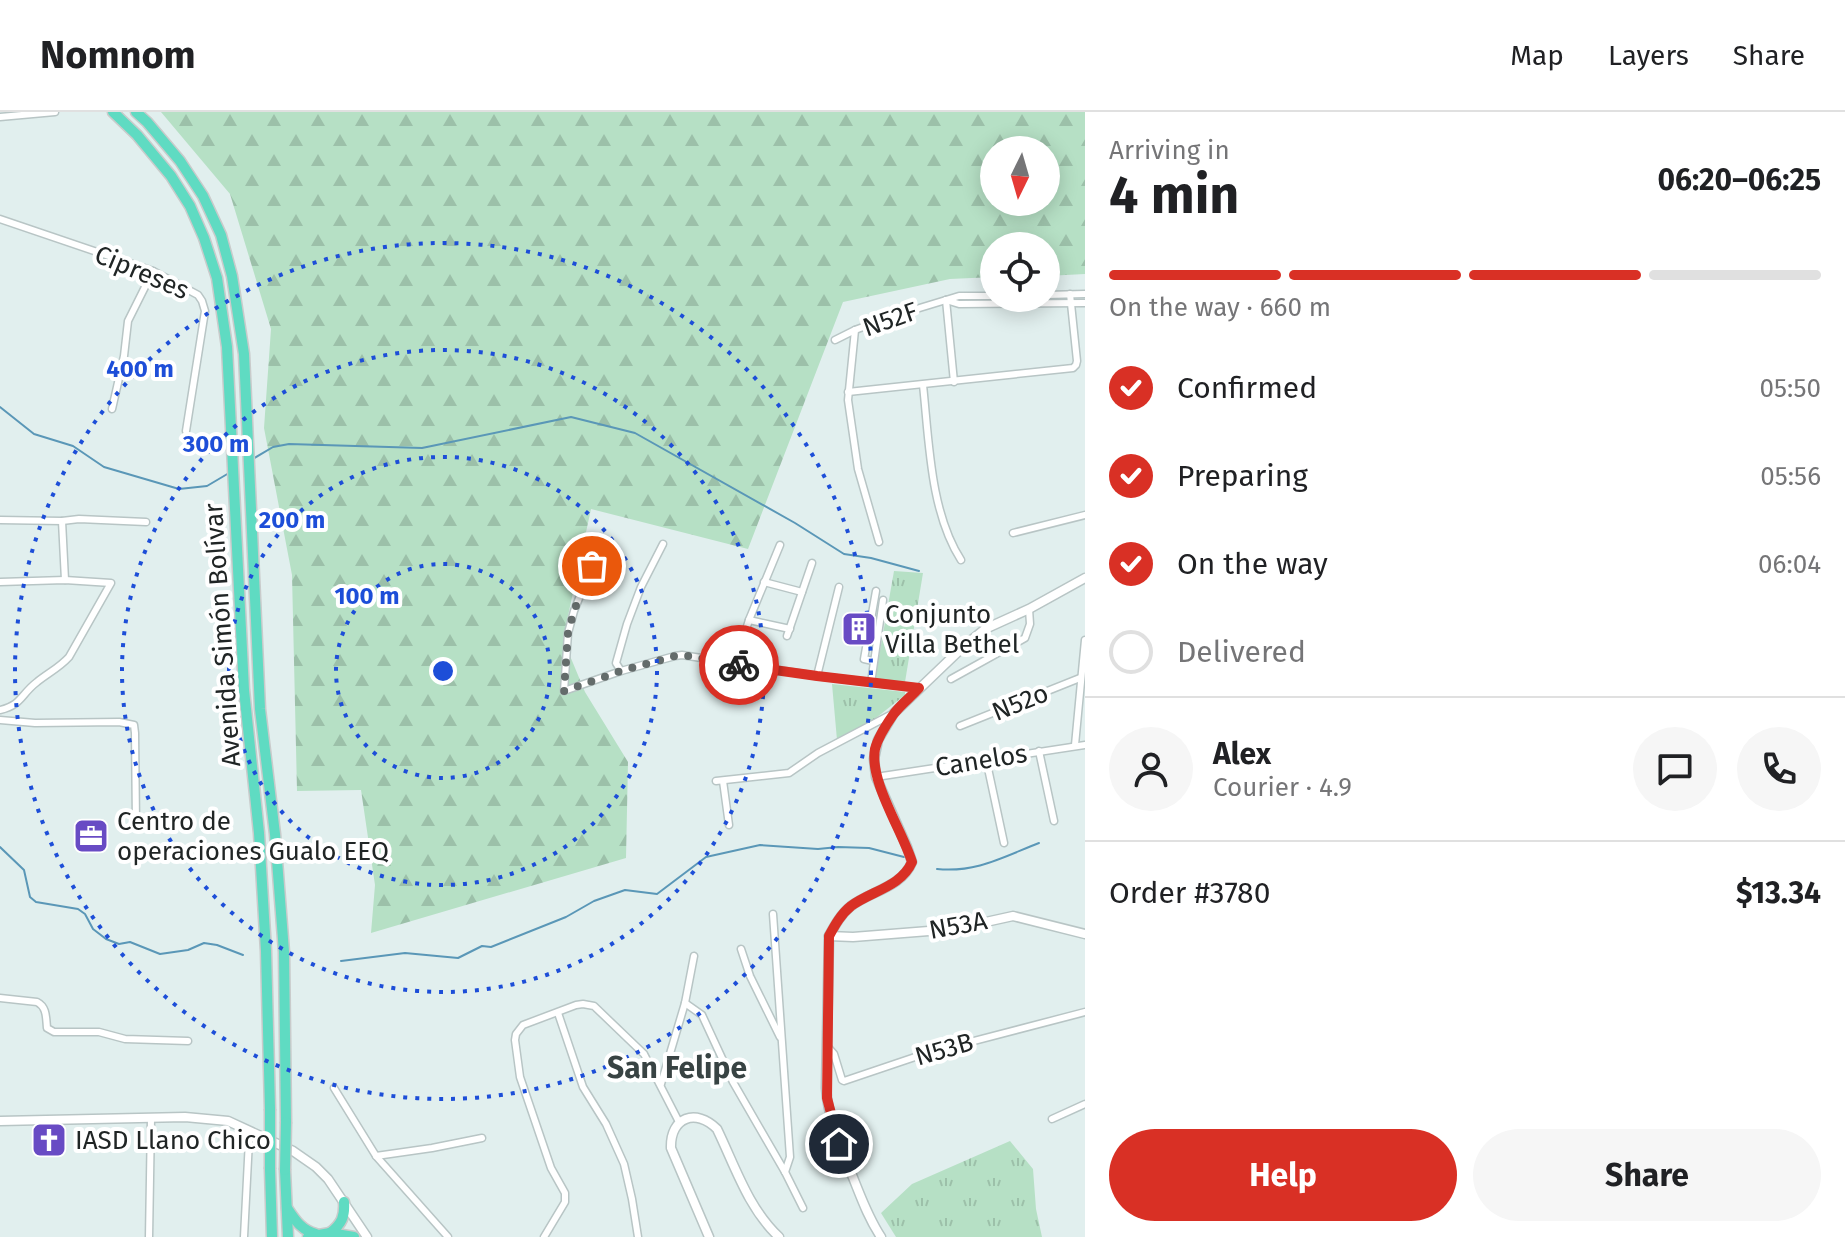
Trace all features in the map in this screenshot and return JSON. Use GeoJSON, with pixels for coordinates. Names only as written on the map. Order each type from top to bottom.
{"type":"FeatureCollection","features":[{"type":"Feature","properties":{"kind":"highway","name":"Avenida Simón Bolívar"},"geometry":{"type":"LineString","coordinates":[[113,112],[171,176],[190,206],[215,268],[227,347],[244,690],[259,833],[266,951],[272,1237]]}},
{"type":"Feature","properties":{"kind":"highway","name":"Avenida Simón Bolívar"},"geometry":{"type":"LineString","coordinates":[[136,112],[180,161],[203,196],[228,256],[244,354],[260,709],[275,834],[284,952],[288,1237]]}},
{"type":"Feature","properties":{"kind":"highway"},"geometry":{"type":"LineString","coordinates":[[330,1233],[342,1221],[344,1202]]}},
{"type":"Feature","properties":{"kind":"highway"},"geometry":{"type":"LineString","coordinates":[[286,1206],[297,1223],[313,1236],[330,1233],[354,1237]]}},
{"type":"Feature","properties":{"kind":"street"},"geometry":{"type":"LineString","coordinates":[[0,117],[55,112]]}},
{"type":"Feature","properties":{"kind":"street","name":"Cipreses"},"geometry":{"type":"LineString","coordinates":[[0,219],[153,271],[198,295],[205,311],[186,431]]}},
{"type":"Feature","properties":{"kind":"street"},"geometry":{"type":"LineString","coordinates":[[112,409],[128,321],[153,271]]}},
{"type":"Feature","properties":{"kind":"street"},"geometry":{"type":"LineString","coordinates":[[1060,294],[1085,294]]}},
{"type":"Feature","properties":{"kind":"street"},"geometry":{"type":"LineString","coordinates":[[848,392],[1073,368],[1077,361],[1070,294]]}},
{"type":"Feature","properties":{"kind":"street","name":"N52F"},"geometry":{"type":"LineString","coordinates":[[835,340],[855,330],[959,296],[980,296]]}},
{"type":"Feature","properties":{"kind":"street"},"geometry":{"type":"LineString","coordinates":[[946,300],[954,382]]}},
{"type":"Feature","properties":{"kind":"street","name":"N52F"},"geometry":{"type":"LineString","coordinates":[[946,300],[959,304],[1085,303]]}},
{"type":"Feature","properties":{"kind":"street"},"geometry":{"type":"LineString","coordinates":[[855,330],[848,392],[851,426],[858,469],[879,542]]}},
{"type":"Feature","properties":{"kind":"street"},"geometry":{"type":"LineString","coordinates":[[923,385],[936,494],[961,560]]}},
{"type":"Feature","properties":{"kind":"street"},"geometry":{"type":"LineString","coordinates":[[1013,533],[1085,515]]}},
{"type":"Feature","properties":{"kind":"street"},"geometry":{"type":"LineString","coordinates":[[0,520],[146,522]]}},
{"type":"Feature","properties":{"kind":"street"},"geometry":{"type":"LineString","coordinates":[[62,521],[65,580]]}},
{"type":"Feature","properties":{"kind":"street"},"geometry":{"type":"LineString","coordinates":[[621,671],[616,663],[627,624],[641,587],[663,544]]}},
{"type":"Feature","properties":{"kind":"street"},"geometry":{"type":"LineString","coordinates":[[735,664],[749,620],[780,545]]}},
{"type":"Feature","properties":{"kind":"street"},"geometry":{"type":"LineString","coordinates":[[598,550],[568,633],[564,691],[621,671],[682,655],[919,688]]}},
{"type":"Feature","properties":{"kind":"street"},"geometry":{"type":"LineString","coordinates":[[749,620],[788,632],[812,563]]}},
{"type":"Feature","properties":{"kind":"street"},"geometry":{"type":"LineString","coordinates":[[881,1237],[871,1222],[839,1144],[828,1109],[826,1088],[829,936],[852,905],[898,880],[908,872],[912,862],[876,777],[874,759],[878,740],[894,713],[985,629],[1085,578]]}},
{"type":"Feature","properties":{"kind":"street"},"geometry":{"type":"LineString","coordinates":[[0,582],[65,580],[111,583],[69,657],[60,667],[34,683],[18,703],[0,710]]}},
{"type":"Feature","properties":{"kind":"street"},"geometry":{"type":"LineString","coordinates":[[764,582],[802,592]]}},
{"type":"Feature","properties":{"kind":"street"},"geometry":{"type":"LineString","coordinates":[[817,676],[839,587]]}},
{"type":"Feature","properties":{"kind":"street"},"geometry":{"type":"LineString","coordinates":[[873,661],[864,659],[876,591]]}},
{"type":"Feature","properties":{"kind":"street"},"geometry":{"type":"LineString","coordinates":[[871,683],[883,600]]}},
{"type":"Feature","properties":{"kind":"street"},"geometry":{"type":"LineString","coordinates":[[951,679],[1025,638],[1030,624],[1029,609]]}},
{"type":"Feature","properties":{"kind":"street"},"geometry":{"type":"LineString","coordinates":[[1075,745],[1085,640]]}},
{"type":"Feature","properties":{"kind":"street","name":"N52o"},"geometry":{"type":"LineString","coordinates":[[960,726],[1080,678]]}},
{"type":"Feature","properties":{"kind":"street"},"geometry":{"type":"LineString","coordinates":[[729,825],[720,781],[789,773],[818,753],[894,713]]}},
{"type":"Feature","properties":{"kind":"street"},"geometry":{"type":"LineString","coordinates":[[0,720],[35,723],[119,722],[134,725],[136,823]]}},
{"type":"Feature","properties":{"kind":"street","name":"Canelos"},"geometry":{"type":"LineString","coordinates":[[876,777],[1085,745]]}},
{"type":"Feature","properties":{"kind":"street"},"geometry":{"type":"LineString","coordinates":[[1039,751],[1054,821]]}},
{"type":"Feature","properties":{"kind":"street"},"geometry":{"type":"LineString","coordinates":[[986,759],[1004,843]]}},
{"type":"Feature","properties":{"kind":"street"},"geometry":{"type":"LineString","coordinates":[[773,914],[790,1157],[785,1172]]}},
{"type":"Feature","properties":{"kind":"street","name":"N53A"},"geometry":{"type":"LineString","coordinates":[[829,936],[954,929],[1013,916],[1085,934]]}},
{"type":"Feature","properties":{"kind":"street"},"geometry":{"type":"LineString","coordinates":[[741,949],[750,976],[782,1040]]}},
{"type":"Feature","properties":{"kind":"street"},"geometry":{"type":"LineString","coordinates":[[661,1084],[685,1003],[694,956]]}},
{"type":"Feature","properties":{"kind":"street"},"geometry":{"type":"LineString","coordinates":[[0,998],[42,1005],[47,1028],[54,1032],[99,1032],[134,1040],[188,1041]]}},
{"type":"Feature","properties":{"kind":"street"},"geometry":{"type":"LineString","coordinates":[[685,1003],[702,1015],[733,1082],[803,1208]]}},
{"type":"Feature","properties":{"kind":"street"},"geometry":{"type":"LineString","coordinates":[[544,1237],[566,1196],[548,1159],[520,1077],[514,1046],[516,1034],[523,1025],[583,1004],[594,1006],[639,1047],[679,1122]]}},
{"type":"Feature","properties":{"kind":"street","name":"N53B"},"geometry":{"type":"LineString","coordinates":[[827,1046],[834,1054],[844,1081],[924,1054],[1085,1012]]}},
{"type":"Feature","properties":{"kind":"street"},"geometry":{"type":"LineString","coordinates":[[558,1013],[583,1087],[606,1124],[624,1164],[638,1237]]}},
{"type":"Feature","properties":{"kind":"street"},"geometry":{"type":"LineString","coordinates":[[334,1088],[376,1156],[448,1237]]}},
{"type":"Feature","properties":{"kind":"street"},"geometry":{"type":"LineString","coordinates":[[1052,1119],[1085,1104]]}},
{"type":"Feature","properties":{"kind":"street"},"geometry":{"type":"LineString","coordinates":[[0,1121],[201,1117],[228,1121],[303,1157],[328,1179],[367,1237]]}},
{"type":"Feature","properties":{"kind":"street"},"geometry":{"type":"LineString","coordinates":[[709,1237],[672,1153],[671,1134],[674,1127],[679,1122],[696,1117],[715,1126],[745,1192],[779,1237]]}},
{"type":"Feature","properties":{"kind":"street"},"geometry":{"type":"LineString","coordinates":[[149,1237],[151,1119]]}},
{"type":"Feature","properties":{"kind":"street"},"geometry":{"type":"LineString","coordinates":[[376,1156],[482,1138]]}},
{"type":"Feature","properties":{"kind":"street"},"geometry":{"type":"LineString","coordinates":[[244,1237],[249,1140]]}},
{"type":"Feature","properties":{"kind":"green space"},"geometry":{"type":"Polygon","coordinates":[[[161,112],[1085,112],[1085,274],[1060,275],[1060,232],[980,232],[980,278],[950,279],[843,302],[748,549],[591,509],[563,639],[585,692],[628,762],[626,858],[371,933],[375,885],[361,790],[297,791],[292,575],[264,428],[271,329],[230,194],[161,112]]]}},
{"type":"Feature","properties":{"kind":"green space"},"geometry":{"type":"Polygon","coordinates":[[[894,571],[923,573],[905,682],[875,679],[894,571]]]}},
{"type":"Feature","properties":{"kind":"green space"},"geometry":{"type":"Polygon","coordinates":[[[832,684],[905,692],[905,695],[867,725],[837,740],[832,684]]]}},
{"type":"Feature","properties":{"kind":"green space"},"geometry":{"type":"Polygon","coordinates":[[[1010,1141],[1033,1169],[1042,1237],[896,1237],[881,1213],[912,1184],[1010,1141]]]}},
{"type":"Feature","properties":{"kind":"waterway"},"geometry":{"type":"LineString","coordinates":[[0,407],[34,434],[73,446],[104,467],[179,489],[207,486],[229,473]]}},
{"type":"Feature","properties":{"kind":"waterway"},"geometry":{"type":"LineString","coordinates":[[251,460],[273,447],[289,444],[422,448],[571,417],[635,433],[844,554],[919,571]]}},
{"type":"Feature","properties":{"kind":"waterway"},"geometry":{"type":"LineString","coordinates":[[937,869],[977,866],[1039,843]]}},
{"type":"Feature","properties":{"kind":"waterway"},"geometry":{"type":"LineString","coordinates":[[341,961],[405,953],[458,958],[482,946],[491,947],[566,917],[594,901],[625,890],[657,894],[706,857],[760,845],[818,849],[869,848],[904,857]]}},
{"type":"Feature","properties":{"kind":"waterway"},"geometry":{"type":"LineString","coordinates":[[0,847],[24,870],[30,897],[36,902],[78,909],[85,914],[93,929],[106,939],[119,944],[130,942],[160,954],[188,950],[204,943],[243,955]]}},
{"type":"Feature","properties":{"kind":"way so far"},"geometry":{"type":"LineString","coordinates":[[592,566],[568,633],[564,691],[675,656],[739,665]]}},
{"type":"Feature","properties":{"kind":"place","name":"Conjunto Villa Bethel"},"geometry":{"type":"Point","coordinates":[859,629]}},
{"type":"Feature","properties":{"kind":"place","name":"Centro de operaciones Gualo EEQ"},"geometry":{"type":"Point","coordinates":[91,836]}},
{"type":"Feature","properties":{"kind":"place","name":"IASD Llano Chico"},"geometry":{"type":"Point","coordinates":[49,1140]}},
{"type":"Feature","properties":{"kind":"district","name":"San Felipe"},"geometry":{"type":"Point","coordinates":[677,1068]}},
{"type":"Feature","properties":{"kind":"route"},"geometry":{"type":"LineString","coordinates":[[739,665],[919,688],[894,713],[878,740],[874,759],[876,777],[912,862],[908,872],[898,880],[852,905],[829,936],[827,1098],[839,1144]]}}]}
